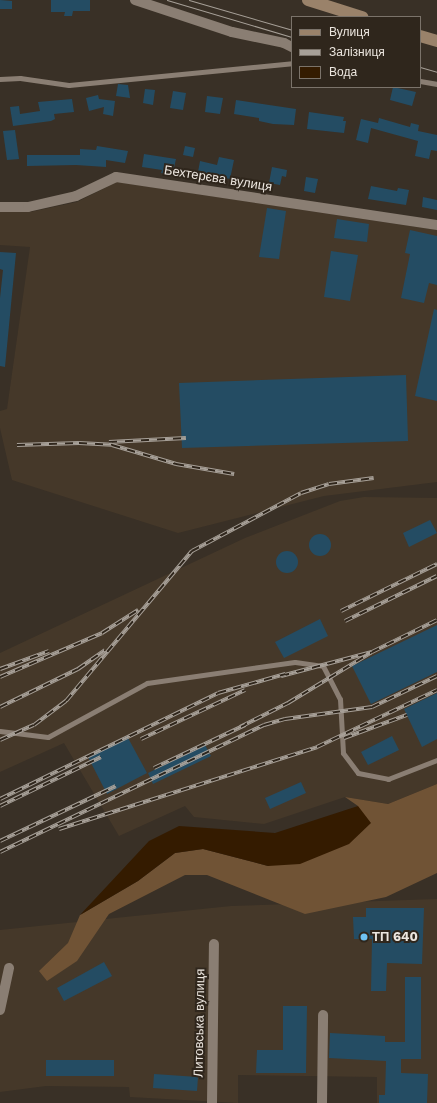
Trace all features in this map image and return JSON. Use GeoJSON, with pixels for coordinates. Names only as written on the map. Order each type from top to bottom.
{"type":"FeatureCollection","features":[{"type":"Feature","properties":{"kind":"main road"},"geometry":{"type":"LineString","coordinates":[[308,0],[359,16]]}},
{"type":"Feature","properties":{"kind":"main road"},"geometry":{"type":"LineString","coordinates":[[421,36],[437,41]]}},
{"type":"Feature","properties":{"kind":"street"},"geometry":{"type":"LineString","coordinates":[[135,0],[232,32],[284,43],[291,46]]}},
{"type":"Feature","properties":{"kind":"street","name":"Бехтерєва вулиця"},"geometry":{"type":"LineString","coordinates":[[0,207],[28,207],[76,196],[116,177],[437,225]]}},
{"type":"Feature","properties":{"kind":"street","name":"Литовська вулиця"},"geometry":{"type":"LineString","coordinates":[[212,1103],[214,944]]}},
{"type":"Feature","properties":{"kind":"street"},"geometry":{"type":"LineString","coordinates":[[0,1010],[9,968]]}},
{"type":"Feature","properties":{"kind":"street"},"geometry":{"type":"LineString","coordinates":[[322,1103],[323,1015]]}},
{"type":"Feature","properties":{"kind":"lane"},"geometry":{"type":"LineString","coordinates":[[0,79],[20,78],[68,85],[291,63]]}},
{"type":"Feature","properties":{"kind":"lane"},"geometry":{"type":"LineString","coordinates":[[421,81],[437,84]]}},
{"type":"Feature","properties":{"kind":"lane"},"geometry":{"type":"LineString","coordinates":[[0,731],[48,737],[147,683],[295,662],[323,666],[340,699],[344,753],[358,773],[388,779],[437,760]]}},
{"type":"Feature","properties":{"kind":"shaded area"},"geometry":{"type":"Polygon","coordinates":[[[117,182],[437,230],[437,482],[324,496],[178,533],[12,480],[0,428],[0,411],[7,409],[30,247],[0,245],[0,212],[30,212],[77,202],[117,182]]]}},
{"type":"Feature","properties":{"kind":"shaded area"},"geometry":{"type":"Polygon","coordinates":[[[364,497],[437,498],[437,784],[388,804],[345,797],[264,824],[194,817],[185,806],[119,836],[64,743],[0,772],[0,653],[245,538],[340,501],[364,497]]]}},
{"type":"Feature","properties":{"kind":"shaded area"},"geometry":{"type":"Polygon","coordinates":[[[437,784],[437,873],[386,897],[305,914],[207,875],[185,875],[109,914],[77,961],[47,981],[39,971],[68,943],[80,915],[138,881],[175,853],[203,849],[268,866],[358,806],[345,797],[388,804],[437,784]]]}},
{"type":"Feature","properties":{"kind":"shaded area"},"geometry":{"type":"Polygon","coordinates":[[[437,899],[437,1103],[377,1103],[377,1077],[238,1075],[238,1103],[130,1097],[129,1087],[46,1086],[0,1092],[0,930],[231,906],[437,899]]]}},
{"type":"Feature","properties":{"kind":"water"},"geometry":{"type":"Polygon","coordinates":[[[358,806],[371,823],[349,844],[300,864],[268,866],[203,849],[175,853],[138,881],[80,915],[149,841],[179,826],[275,833],[358,806]]]}},
{"type":"Feature","properties":{"kind":"building"},"geometry":{"type":"Polygon","coordinates":[[[0,0],[12,1],[12,9],[0,9],[0,0]]]}},
{"type":"Feature","properties":{"kind":"building"},"geometry":{"type":"Polygon","coordinates":[[[51,0],[90,0],[90,11],[73,11],[72,16],[64,16],[65,12],[51,12],[51,0]]]}},
{"type":"Feature","properties":{"kind":"building"},"geometry":{"type":"Polygon","coordinates":[[[118,84],[128,85],[130,98],[116,96],[118,84]]]}},
{"type":"Feature","properties":{"kind":"building"},"geometry":{"type":"Polygon","coordinates":[[[393,88],[416,92],[412,106],[390,100],[393,88]]]}},
{"type":"Feature","properties":{"kind":"building"},"geometry":{"type":"Polygon","coordinates":[[[145,89],[155,90],[153,105],[143,103],[145,89]]]}},
{"type":"Feature","properties":{"kind":"building"},"geometry":{"type":"Polygon","coordinates":[[[173,91],[186,93],[183,110],[170,108],[173,91]]]}},
{"type":"Feature","properties":{"kind":"building"},"geometry":{"type":"Polygon","coordinates":[[[98,95],[99,99],[115,101],[113,116],[103,114],[104,107],[89,111],[86,98],[98,95]]]}},
{"type":"Feature","properties":{"kind":"building"},"geometry":{"type":"Polygon","coordinates":[[[207,96],[223,98],[220,114],[205,112],[207,96]]]}},
{"type":"Feature","properties":{"kind":"building"},"geometry":{"type":"Polygon","coordinates":[[[72,99],[74,112],[54,114],[55,119],[51,121],[13,126],[10,107],[19,106],[20,114],[40,111],[38,102],[72,99]]]}},
{"type":"Feature","properties":{"kind":"building"},"geometry":{"type":"Polygon","coordinates":[[[236,100],[296,109],[294,125],[273,124],[259,121],[259,118],[234,114],[236,100]]]}},
{"type":"Feature","properties":{"kind":"building"},"geometry":{"type":"Polygon","coordinates":[[[309,112],[344,117],[343,121],[346,121],[344,133],[307,129],[309,112]]]}},
{"type":"Feature","properties":{"kind":"building"},"geometry":{"type":"Polygon","coordinates":[[[379,118],[410,127],[411,123],[419,125],[418,131],[437,135],[437,151],[431,150],[429,159],[415,156],[418,141],[371,128],[368,143],[356,140],[361,119],[378,123],[379,118]]]}},
{"type":"Feature","properties":{"kind":"building"},"geometry":{"type":"Polygon","coordinates":[[[15,130],[19,159],[7,160],[3,131],[15,130]]]}},
{"type":"Feature","properties":{"kind":"building"},"geometry":{"type":"Polygon","coordinates":[[[97,146],[128,151],[125,163],[106,160],[106,167],[76,165],[27,166],[27,155],[80,155],[80,149],[96,150],[97,146]]]}},
{"type":"Feature","properties":{"kind":"building"},"geometry":{"type":"Polygon","coordinates":[[[185,146],[195,148],[193,157],[183,155],[185,146]]]}},
{"type":"Feature","properties":{"kind":"building"},"geometry":{"type":"Polygon","coordinates":[[[144,154],[176,159],[172,176],[161,173],[162,170],[142,167],[144,154]]]}},
{"type":"Feature","properties":{"kind":"building"},"geometry":{"type":"Polygon","coordinates":[[[219,157],[234,160],[230,179],[198,172],[200,161],[217,165],[219,157]]]}},
{"type":"Feature","properties":{"kind":"building"},"geometry":{"type":"Polygon","coordinates":[[[272,167],[287,170],[286,177],[282,176],[280,185],[269,183],[272,167]]]}},
{"type":"Feature","properties":{"kind":"building"},"geometry":{"type":"Polygon","coordinates":[[[306,177],[318,179],[315,193],[304,191],[306,177]]]}},
{"type":"Feature","properties":{"kind":"building"},"geometry":{"type":"Polygon","coordinates":[[[371,186],[397,191],[398,188],[409,190],[406,205],[368,199],[371,186]]]}},
{"type":"Feature","properties":{"kind":"building"},"geometry":{"type":"Polygon","coordinates":[[[423,197],[437,200],[437,210],[422,207],[423,197]]]}},
{"type":"Feature","properties":{"kind":"building"},"geometry":{"type":"Polygon","coordinates":[[[267,208],[286,211],[279,259],[259,257],[267,208]]]}},
{"type":"Feature","properties":{"kind":"building"},"geometry":{"type":"Polygon","coordinates":[[[337,219],[369,224],[367,242],[334,238],[337,219]]]}},
{"type":"Feature","properties":{"kind":"building"},"geometry":{"type":"Polygon","coordinates":[[[410,230],[437,236],[437,285],[429,283],[424,303],[401,298],[410,254],[405,253],[410,230]]]}},
{"type":"Feature","properties":{"kind":"building"},"geometry":{"type":"Polygon","coordinates":[[[331,251],[358,255],[350,301],[324,297],[331,251]]]}},
{"type":"Feature","properties":{"kind":"building"},"geometry":{"type":"Polygon","coordinates":[[[0,252],[16,253],[5,367],[0,366],[0,298],[3,270],[0,269],[0,252]]]}},
{"type":"Feature","properties":{"kind":"building"},"geometry":{"type":"Polygon","coordinates":[[[434,309],[437,310],[437,401],[415,396],[434,309]]]}},
{"type":"Feature","properties":{"kind":"building"},"geometry":{"type":"Polygon","coordinates":[[[406,375],[408,441],[182,448],[179,383],[406,375]]]}},
{"type":"Feature","properties":{"kind":"building"},"geometry":{"type":"Polygon","coordinates":[[[430,520],[437,533],[409,547],[403,533],[430,520]]]}},
{"type":"Feature","properties":{"kind":"building"},"geometry":{"type":"Polygon","coordinates":[[[316,534],[324,534],[331,541],[331,549],[324,556],[316,556],[309,549],[309,541],[316,534]]]}},
{"type":"Feature","properties":{"kind":"building"},"geometry":{"type":"Polygon","coordinates":[[[283,551],[291,551],[298,558],[298,566],[291,573],[283,573],[276,566],[276,558],[283,551]]]}},
{"type":"Feature","properties":{"kind":"building"},"geometry":{"type":"Polygon","coordinates":[[[320,619],[328,636],[284,658],[275,642],[320,619]]]}},
{"type":"Feature","properties":{"kind":"building"},"geometry":{"type":"Polygon","coordinates":[[[437,625],[437,672],[371,704],[352,666],[437,625]]]}},
{"type":"Feature","properties":{"kind":"building"},"geometry":{"type":"Polygon","coordinates":[[[437,693],[437,739],[422,747],[404,709],[437,693]]]}},
{"type":"Feature","properties":{"kind":"building"},"geometry":{"type":"Polygon","coordinates":[[[127,736],[147,773],[107,794],[88,757],[127,736]]]}},
{"type":"Feature","properties":{"kind":"building"},"geometry":{"type":"Polygon","coordinates":[[[392,736],[399,750],[368,765],[361,752],[392,736]]]}},
{"type":"Feature","properties":{"kind":"building"},"geometry":{"type":"Polygon","coordinates":[[[205,745],[211,756],[153,784],[148,773],[205,745]]]}},
{"type":"Feature","properties":{"kind":"building"},"geometry":{"type":"Polygon","coordinates":[[[301,782],[306,793],[270,809],[265,798],[301,782]]]}},
{"type":"Feature","properties":{"kind":"building"},"geometry":{"type":"Polygon","coordinates":[[[366,908],[424,908],[422,964],[387,963],[386,991],[371,991],[372,939],[354,939],[353,917],[366,917],[366,908]]]}},
{"type":"Feature","properties":{"kind":"building"},"geometry":{"type":"Polygon","coordinates":[[[104,962],[112,976],[64,1001],[57,988],[104,962]]]}},
{"type":"Feature","properties":{"kind":"building"},"geometry":{"type":"Polygon","coordinates":[[[405,977],[421,977],[421,1059],[401,1059],[401,1073],[428,1074],[427,1103],[379,1103],[379,1095],[385,1095],[386,1061],[329,1058],[330,1033],[385,1036],[385,1042],[405,1042],[405,977]]]}},
{"type":"Feature","properties":{"kind":"building"},"geometry":{"type":"Polygon","coordinates":[[[283,1006],[307,1006],[306,1073],[256,1073],[257,1050],[283,1050],[283,1006]]]}},
{"type":"Feature","properties":{"kind":"building"},"geometry":{"type":"Polygon","coordinates":[[[46,1060],[114,1060],[114,1076],[46,1076],[46,1060]]]}},
{"type":"Feature","properties":{"kind":"building"},"geometry":{"type":"Polygon","coordinates":[[[154,1074],[198,1077],[197,1091],[153,1088],[154,1074]]]}},
{"type":"Feature","properties":{"kind":"tram line"},"geometry":{"type":"LineString","coordinates":[[167,0],[291,37]]}},
{"type":"Feature","properties":{"kind":"tram line"},"geometry":{"type":"LineString","coordinates":[[189,0],[291,30]]}},
{"type":"Feature","properties":{"kind":"tram line"},"geometry":{"type":"LineString","coordinates":[[421,67],[437,72]]}},
{"type":"Feature","properties":{"kind":"railway"},"geometry":{"type":"LineString","coordinates":[[109,442],[186,438]]}},
{"type":"Feature","properties":{"kind":"railway"},"geometry":{"type":"LineString","coordinates":[[17,445],[79,443],[112,445],[176,464],[234,474]]}},
{"type":"Feature","properties":{"kind":"railway"},"geometry":{"type":"LineString","coordinates":[[0,740],[34,725],[66,701],[192,551],[301,493],[329,484],[374,478]]}},
{"type":"Feature","properties":{"kind":"railway"},"geometry":{"type":"LineString","coordinates":[[341,611],[437,564]]}},
{"type":"Feature","properties":{"kind":"railway"},"geometry":{"type":"LineString","coordinates":[[345,621],[437,576]]}},
{"type":"Feature","properties":{"kind":"railway"},"geometry":{"type":"LineString","coordinates":[[0,677],[102,633],[138,610]]}},
{"type":"Feature","properties":{"kind":"railway"},"geometry":{"type":"LineString","coordinates":[[240,727],[288,703],[372,652],[437,620]]}},
{"type":"Feature","properties":{"kind":"railway"},"geometry":{"type":"LineString","coordinates":[[0,707],[78,669],[105,650]]}},
{"type":"Feature","properties":{"kind":"railway"},"geometry":{"type":"LineString","coordinates":[[0,669],[49,651]]}},
{"type":"Feature","properties":{"kind":"railway"},"geometry":{"type":"LineString","coordinates":[[281,676],[372,652]]}},
{"type":"Feature","properties":{"kind":"railway"},"geometry":{"type":"LineString","coordinates":[[0,799],[218,693],[285,674]]}},
{"type":"Feature","properties":{"kind":"railway"},"geometry":{"type":"LineString","coordinates":[[0,852],[264,725],[285,719],[372,707],[437,676]]}},
{"type":"Feature","properties":{"kind":"railway"},"geometry":{"type":"LineString","coordinates":[[141,739],[245,690]]}},
{"type":"Feature","properties":{"kind":"railway"},"geometry":{"type":"LineString","coordinates":[[59,829],[317,747],[437,690]]}},
{"type":"Feature","properties":{"kind":"railway"},"geometry":{"type":"LineString","coordinates":[[344,738],[407,715]]}},
{"type":"Feature","properties":{"kind":"railway"},"geometry":{"type":"LineString","coordinates":[[154,768],[245,725]]}},
{"type":"Feature","properties":{"kind":"railway"},"geometry":{"type":"LineString","coordinates":[[0,806],[101,757]]}},
{"type":"Feature","properties":{"kind":"railway"},"geometry":{"type":"LineString","coordinates":[[0,841],[116,786]]}},
{"type":"Feature","properties":{"kind":"place","name":"ТП 640"},"geometry":{"type":"Point","coordinates":[364,937]}}]}
